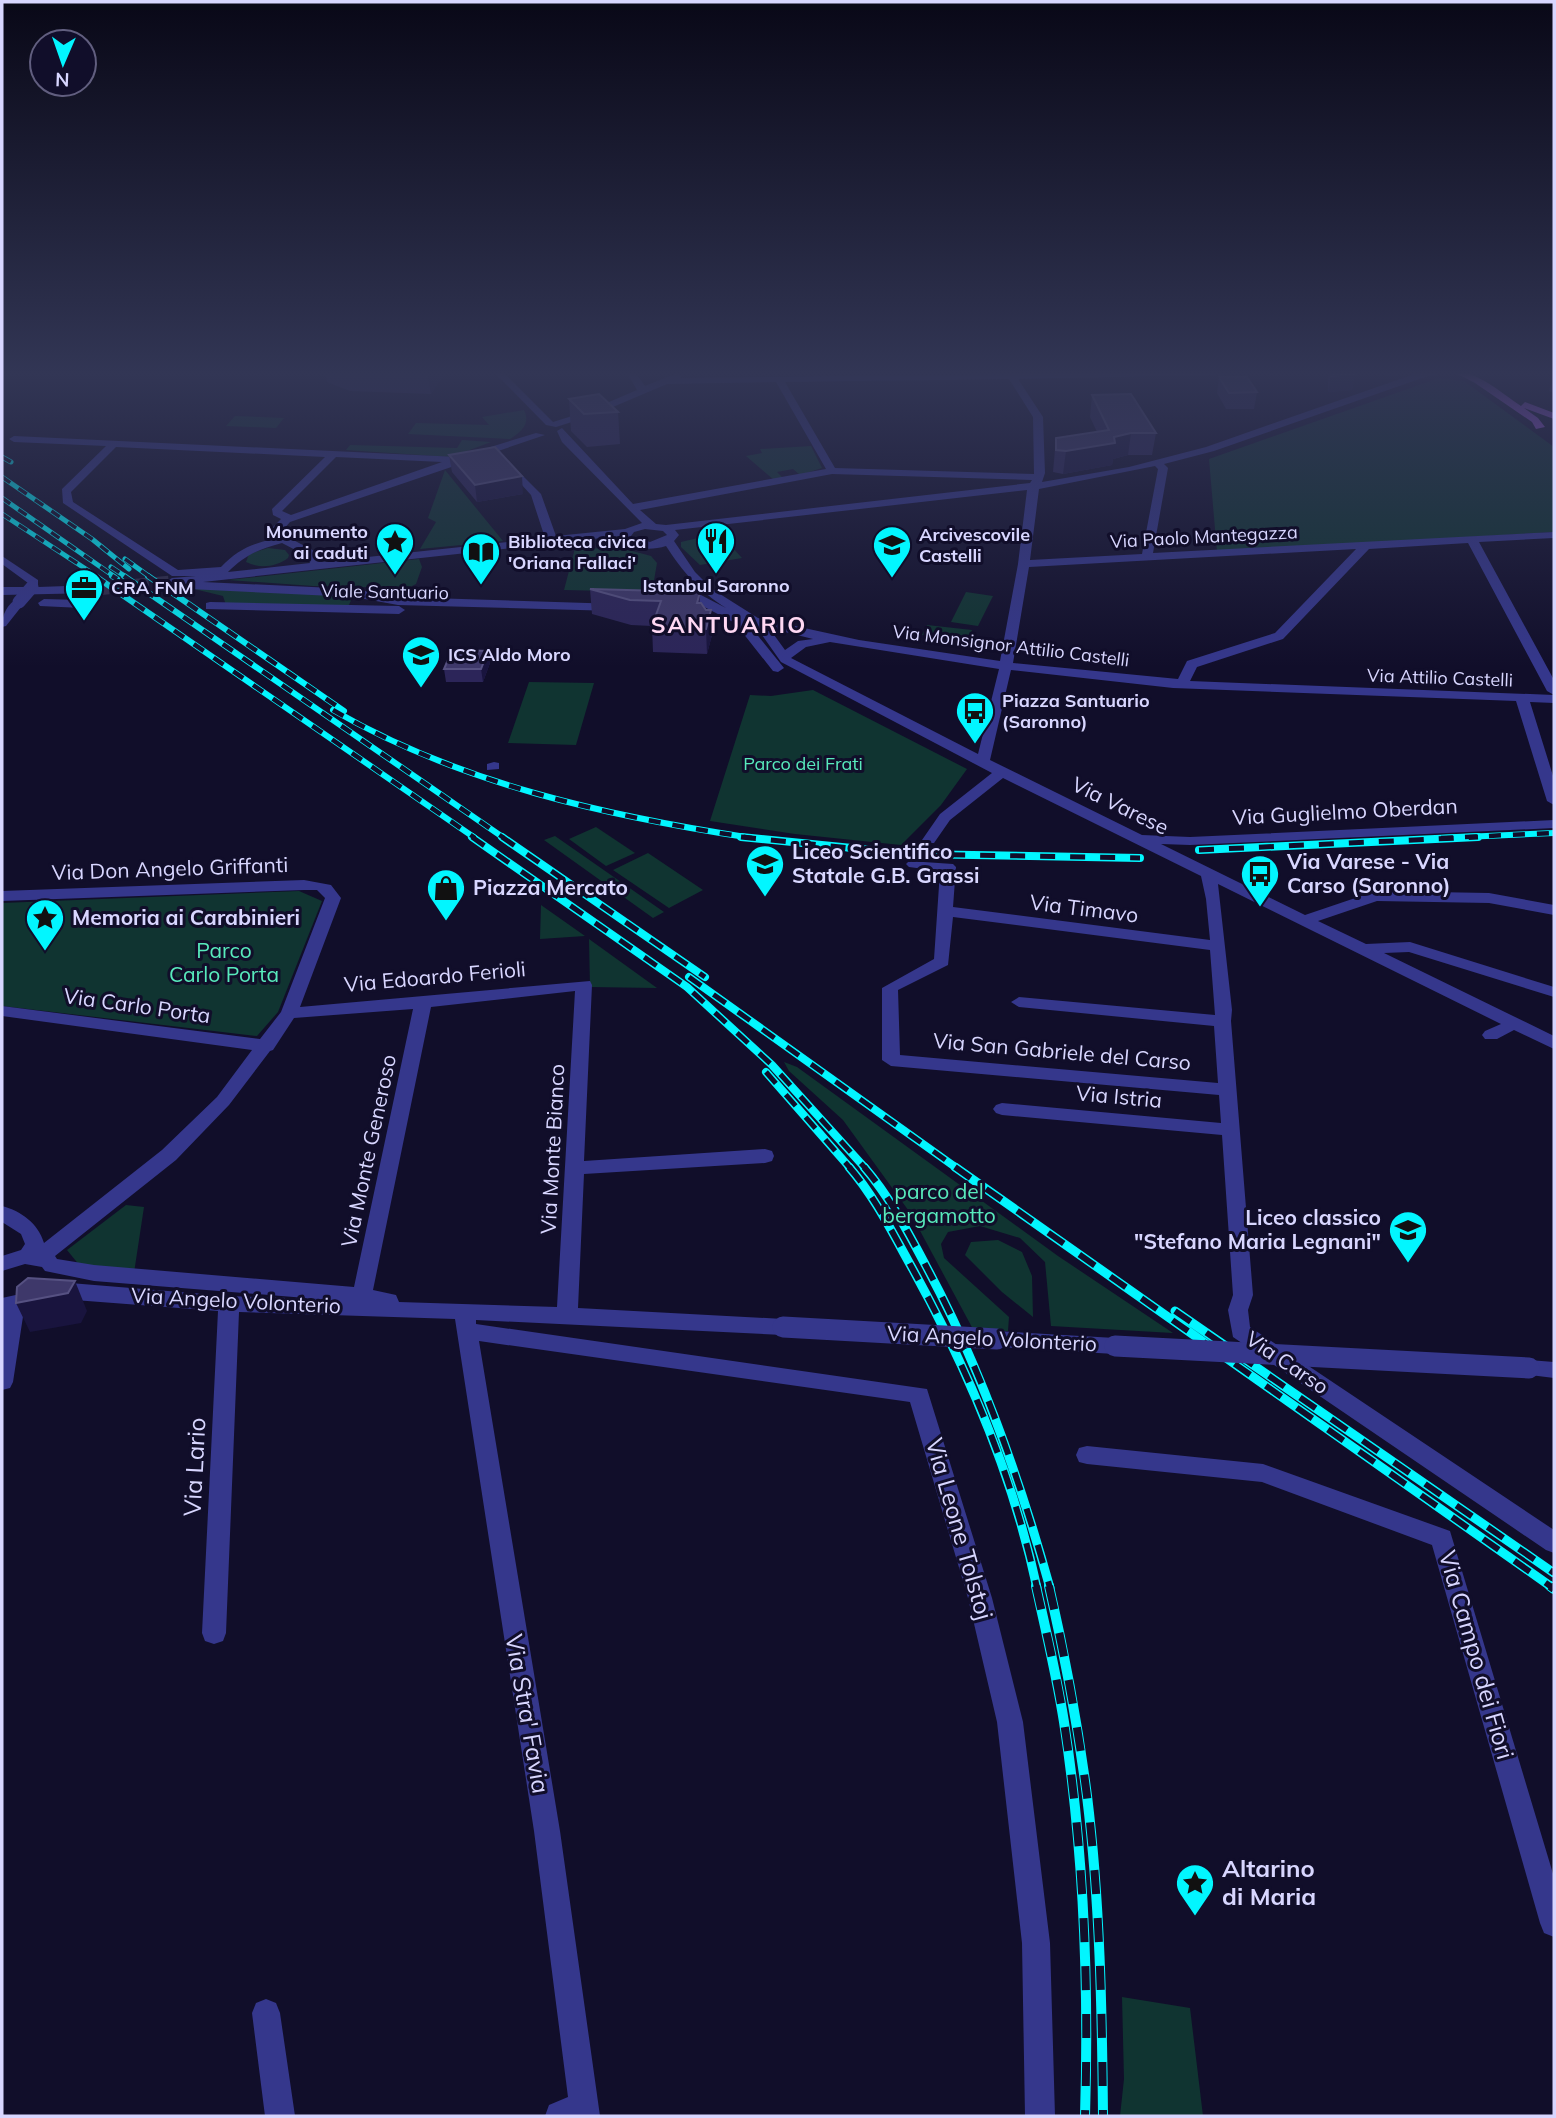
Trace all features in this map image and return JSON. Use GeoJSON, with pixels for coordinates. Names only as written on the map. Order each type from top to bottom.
{"type":"FeatureCollection","features":[{"type":"Feature","properties":{"kind":"street"},"geometry":{"type":"LineString","coordinates":[[88,470],[66,491],[68,503],[174,578],[283,570],[555,541],[652,526]]}},
{"type":"Feature","properties":{"kind":"street"},"geometry":{"type":"LineString","coordinates":[[289,518],[277,513],[277,509],[318,470]]}},
{"type":"Feature","properties":{"kind":"street"},"geometry":{"type":"LineString","coordinates":[[281,540],[276,530],[289,518],[430,470]]}},
{"type":"Feature","properties":{"kind":"street"},"geometry":{"type":"LineString","coordinates":[[514,470],[536,494],[555,541]]}},
{"type":"Feature","properties":{"kind":"street"},"geometry":{"type":"LineString","coordinates":[[586,470],[626,514],[630,530],[625,537],[639,545]]}},
{"type":"Feature","properties":{"kind":"street"},"geometry":{"type":"LineString","coordinates":[[595,470],[631,508],[668,536]]}},
{"type":"Feature","properties":{"kind":"street"},"geometry":{"type":"LineString","coordinates":[[983,762],[1006,666],[1037,470]]}},
{"type":"Feature","properties":{"kind":"street"},"geometry":{"type":"LineString","coordinates":[[555,541],[639,545],[668,536],[766,518],[1111,470]]}},
{"type":"Feature","properties":{"kind":"street"},"geometry":{"type":"LineString","coordinates":[[1147,557],[1163,470]]}},
{"type":"Feature","properties":{"kind":"street"},"geometry":{"type":"LineString","coordinates":[[631,508],[832,471],[1037,481]]}},
{"type":"Feature","properties":{"kind":"street","name":"Via Paolo Mantegazza"},"geometry":{"type":"LineString","coordinates":[[1024,564],[1554,535]]}},
{"type":"Feature","properties":{"kind":"street","name":"Via Varese"},"geometry":{"type":"LineString","coordinates":[[668,536],[691,574],[708,592],[755,620],[772,637],[781,662],[1554,1043]]}},
{"type":"Feature","properties":{"kind":"street"},"geometry":{"type":"LineString","coordinates":[[174,578],[224,570],[247,550],[281,540],[312,554],[317,566]]}},
{"type":"Feature","properties":{"kind":"street"},"geometry":{"type":"LineString","coordinates":[[1472,540],[1554,691]]}},
{"type":"Feature","properties":{"kind":"street","name":"Via Varese"},"geometry":{"type":"LineString","coordinates":[[639,545],[664,556],[691,574]]}},
{"type":"Feature","properties":{"kind":"street"},"geometry":{"type":"LineString","coordinates":[[283,570],[298,559],[295,546]]}},
{"type":"Feature","properties":{"kind":"street"},"geometry":{"type":"LineString","coordinates":[[1178,683],[1192,664],[1279,636],[1365,546]]}},
{"type":"Feature","properties":{"kind":"street"},"geometry":{"type":"LineString","coordinates":[[2,559],[34,582],[2,622]]}},
{"type":"Feature","properties":{"kind":"street"},"geometry":{"type":"LineString","coordinates":[[2,573],[32,587]]}},
{"type":"Feature","properties":{"kind":"street","name":"Viale Santuario"},"geometry":{"type":"LineString","coordinates":[[189,585],[354,593],[398,601],[594,606],[592,614],[210,606]]}},
{"type":"Feature","properties":{"kind":"street"},"geometry":{"type":"LineString","coordinates":[[2,592],[96,589]]}},
{"type":"Feature","properties":{"kind":"street"},"geometry":{"type":"LineString","coordinates":[[435,592],[619,594]]}},
{"type":"Feature","properties":{"kind":"street"},"geometry":{"type":"LineString","coordinates":[[708,592],[690,596],[727,612],[741,622],[781,662]]}},
{"type":"Feature","properties":{"kind":"street"},"geometry":{"type":"LineString","coordinates":[[594,606],[602,594]]}},
{"type":"Feature","properties":{"kind":"street"},"geometry":{"type":"LineString","coordinates":[[2,602],[82,604]]}},
{"type":"Feature","properties":{"kind":"street"},"geometry":{"type":"LineString","coordinates":[[594,606],[623,607]]}},
{"type":"Feature","properties":{"kind":"street"},"geometry":{"type":"LineString","coordinates":[[687,610],[727,612]]}},
{"type":"Feature","properties":{"kind":"street","name":"Via Monsignor Attilio Castelli"},"geometry":{"type":"LineString","coordinates":[[755,620],[834,640],[1006,666],[1178,683],[1325,691]]}},
{"type":"Feature","properties":{"kind":"street","name":"Via Monsignor Attilio Castelli"},"geometry":{"type":"LineString","coordinates":[[781,662],[802,645],[834,640]]}},
{"type":"Feature","properties":{"kind":"street"},"geometry":{"type":"LineString","coordinates":[[820,696],[836,687]]}},
{"type":"Feature","properties":{"kind":"street","name":"Via Attilio Castelli"},"geometry":{"type":"LineString","coordinates":[[1325,691],[1554,699]]}},
{"type":"Feature","properties":{"kind":"street"},"geometry":{"type":"LineString","coordinates":[[1521,698],[1554,801]]}},
{"type":"Feature","properties":{"kind":"street"},"geometry":{"type":"LineString","coordinates":[[929,840],[945,817],[1002,772]]}},
{"type":"Feature","properties":{"kind":"street","name":"Via Guglielmo Oberdan"},"geometry":{"type":"LineString","coordinates":[[1137,838],[1190,841],[1554,824]]}},
{"type":"Feature","properties":{"kind":"street"},"geometry":{"type":"LineString","coordinates":[[914,864],[948,867],[946,911]]}},
{"type":"Feature","properties":{"kind":"street","name":"Via Carso"},"geometry":{"type":"LineString","coordinates":[[1209,874],[1214,900],[1224,1010],[1222,1021],[1243,1295],[1238,1310],[1240,1331],[1554,1543]]}},
{"type":"Feature","properties":{"kind":"street","name":"Via Don Angelo Griffanti"},"geometry":{"type":"LineString","coordinates":[[2,896],[304,885],[327,888],[334,898],[289,1013]]}},
{"type":"Feature","properties":{"kind":"street"},"geometry":{"type":"LineString","coordinates":[[1214,900],[1248,893]]}},
{"type":"Feature","properties":{"kind":"street"},"geometry":{"type":"LineString","coordinates":[[1305,920],[1376,896],[1489,898],[1554,910]]}},
{"type":"Feature","properties":{"kind":"street","name":"Via Timavo"},"geometry":{"type":"LineString","coordinates":[[946,911],[1218,946]]}},
{"type":"Feature","properties":{"kind":"street","name":"Via San Gabriele del Carso"},"geometry":{"type":"LineString","coordinates":[[946,911],[942,961],[890,988],[891,1060],[1228,1090]]}},
{"type":"Feature","properties":{"kind":"street"},"geometry":{"type":"LineString","coordinates":[[1364,949],[1410,947],[1554,992]]}},
{"type":"Feature","properties":{"kind":"street","name":"Via Edoardo Ferioli"},"geometry":{"type":"LineString","coordinates":[[289,1013],[423,1003],[584,985]]}},
{"type":"Feature","properties":{"kind":"street","name":"Via Monte Bianco"},"geometry":{"type":"LineString","coordinates":[[567,1315],[584,985]]}},
{"type":"Feature","properties":{"kind":"street"},"geometry":{"type":"LineString","coordinates":[[1019,1002],[1222,1021]]}},
{"type":"Feature","properties":{"kind":"street","name":"Via Monte Generoso"},"geometry":{"type":"LineString","coordinates":[[361,1301],[423,1003]]}},
{"type":"Feature","properties":{"kind":"street","name":"Via Carlo Porta"},"geometry":{"type":"LineString","coordinates":[[2,1011],[267,1046]]}},
{"type":"Feature","properties":{"kind":"street"},"geometry":{"type":"LineString","coordinates":[[2,1264],[39,1260],[169,1155],[223,1101],[267,1046],[289,1013]]}},
{"type":"Feature","properties":{"kind":"street","name":"Via Istria"},"geometry":{"type":"LineString","coordinates":[[1002,1109],[1232,1130]]}},
{"type":"Feature","properties":{"kind":"street"},"geometry":{"type":"LineString","coordinates":[[574,1168],[765,1156]]}},
{"type":"Feature","properties":{"kind":"street"},"geometry":{"type":"LineString","coordinates":[[2,1213],[29,1228],[39,1260],[53,1280],[41,1294],[9,1306],[2,1382]]}},
{"type":"Feature","properties":{"kind":"street","name":"Via Angelo Volonterio"},"geometry":{"type":"LineString","coordinates":[[39,1260],[94,1273],[430,1310],[466,1321],[567,1315],[1554,1370]]}},
{"type":"Feature","properties":{"kind":"street","name":"Via Angelo Volonterio"},"geometry":{"type":"LineString","coordinates":[[41,1294],[70,1291],[229,1304],[361,1301]]}},
{"type":"Feature","properties":{"kind":"street","name":"Via Lario"},"geometry":{"type":"LineString","coordinates":[[214,1633],[229,1304]]}},
{"type":"Feature","properties":{"kind":"street","name":"Via Stra' Favia"},"geometry":{"type":"LineString","coordinates":[[466,1321],[547,1831],[576,2113]]}},
{"type":"Feature","properties":{"kind":"street","name":"Via Leone Tolstoj"},"geometry":{"type":"LineString","coordinates":[[466,1321],[919,1395],[980,1598],[1010,1721],[1036,1943],[1040,2116]]}},
{"type":"Feature","properties":{"kind":"street","name":"Via Campo dei Fiori"},"geometry":{"type":"LineString","coordinates":[[1087,1455],[1263,1473],[1442,1538],[1554,1923]]}},
{"type":"Feature","properties":{"kind":"street"},"geometry":{"type":"LineString","coordinates":[[266,2013],[280,2116]]}},
{"type":"Feature","properties":{"kind":"green space"},"geometry":{"type":"Polygon","coordinates":[[[445,470],[503,541],[420,549],[436,522],[428,518],[445,470]]]}},
{"type":"Feature","properties":{"kind":"green space"},"geometry":{"type":"Polygon","coordinates":[[[762,470],[789,470],[777,472],[783,478],[774,480],[762,470]]]}},
{"type":"Feature","properties":{"kind":"green space"},"geometry":{"type":"Polygon","coordinates":[[[794,470],[816,470],[800,475],[794,470]]]}},
{"type":"Feature","properties":{"kind":"green space"},"geometry":{"type":"Polygon","coordinates":[[[1210,470],[1554,470],[1554,532],[1217,552],[1210,470]]]}},
{"type":"Feature","properties":{"kind":"green space"},"geometry":{"type":"Polygon","coordinates":[[[719,533],[742,558],[700,565],[681,547],[681,542],[719,533]]]}},
{"type":"Feature","properties":{"kind":"green space"},"geometry":{"type":"Polygon","coordinates":[[[268,548],[285,550],[288,558],[268,566],[246,562],[249,554],[268,548]]]}},
{"type":"Feature","properties":{"kind":"green space"},"geometry":{"type":"Polygon","coordinates":[[[575,548],[625,549],[651,556],[657,563],[652,592],[564,590],[575,548]]]}},
{"type":"Feature","properties":{"kind":"green space"},"geometry":{"type":"Polygon","coordinates":[[[419,559],[422,567],[416,584],[408,588],[313,586],[228,580],[419,559]]]}},
{"type":"Feature","properties":{"kind":"green space"},"geometry":{"type":"Polygon","coordinates":[[[190,588],[353,596],[348,607],[226,605],[223,596],[190,588]]]}},
{"type":"Feature","properties":{"kind":"green space"},"geometry":{"type":"Polygon","coordinates":[[[966,592],[993,596],[978,626],[951,622],[966,592]]]}},
{"type":"Feature","properties":{"kind":"green space"},"geometry":{"type":"Polygon","coordinates":[[[927,625],[972,630],[968,641],[922,635],[927,625]]]}},
{"type":"Feature","properties":{"kind":"green space"},"geometry":{"type":"Polygon","coordinates":[[[529,682],[594,683],[576,745],[508,743],[529,682]]]}},
{"type":"Feature","properties":{"kind":"green space","name":"Parco dei Frati"},"geometry":{"type":"Polygon","coordinates":[[[813,690],[967,769],[941,805],[901,845],[795,834],[710,821],[750,695],[771,696],[813,690]]]}},
{"type":"Feature","properties":{"kind":"green space"},"geometry":{"type":"Polygon","coordinates":[[[596,827],[635,853],[606,866],[569,839],[596,827]]]}},
{"type":"Feature","properties":{"kind":"green space"},"geometry":{"type":"Polygon","coordinates":[[[555,836],[664,912],[653,918],[544,840],[555,836]]]}},
{"type":"Feature","properties":{"kind":"green space"},"geometry":{"type":"Polygon","coordinates":[[[648,853],[703,890],[669,908],[613,870],[648,853]]]}},
{"type":"Feature","properties":{"kind":"green space","name":"Parco Carlo Porta"},"geometry":{"type":"Polygon","coordinates":[[[299,891],[322,901],[278,1012],[257,1036],[2,1006],[2,903],[299,891]]]}},
{"type":"Feature","properties":{"kind":"green space"},"geometry":{"type":"Polygon","coordinates":[[[541,905],[585,936],[540,939],[541,905]]]}},
{"type":"Feature","properties":{"kind":"green space"},"geometry":{"type":"Polygon","coordinates":[[[589,939],[657,988],[590,987],[589,939]]]}},
{"type":"Feature","properties":{"kind":"green space","name":"parco del bergamotto"},"geometry":{"type":"Polygon","coordinates":[[[784,1062],[797,1067],[1058,1256],[1173,1333],[1051,1326],[1045,1262],[1020,1238],[980,1226],[948,1232],[941,1244],[944,1258],[1009,1317],[1008,1331],[974,1331],[911,1214],[843,1120],[789,1071],[784,1062]]]}},
{"type":"Feature","properties":{"kind":"green space"},"geometry":{"type":"Polygon","coordinates":[[[126,1205],[144,1207],[134,1273],[80,1266],[67,1250],[126,1205]]]}},
{"type":"Feature","properties":{"kind":"green space"},"geometry":{"type":"Polygon","coordinates":[[[998,1240],[1022,1252],[1032,1276],[1033,1317],[1002,1292],[965,1255],[971,1242],[998,1240]]]}},
{"type":"Feature","properties":{"kind":"green space"},"geometry":{"type":"Polygon","coordinates":[[[1122,1997],[1190,2008],[1203,2116],[1120,2116],[1124,2079],[1122,1997]]]}},
{"type":"Feature","properties":{"kind":"building"},"geometry":{"type":"Polygon","coordinates":[[[462,470],[516,470],[522,476],[475,485],[462,470]]]}},
{"type":"Feature","properties":{"kind":"building"},"geometry":{"type":"Polygon","coordinates":[[[590,589],[700,592],[697,603],[701,603],[706,610],[711,610],[706,629],[652,626],[661,601],[630,600],[590,589]]]}},
{"type":"Feature","properties":{"kind":"building"},"geometry":{"type":"Polygon","coordinates":[[[461,650],[488,651],[481,669],[444,669],[450,655],[459,654],[461,650]]]}},
{"type":"Feature","properties":{"kind":"building"},"geometry":{"type":"Polygon","coordinates":[[[28,1278],[75,1281],[68,1293],[16,1303],[17,1287],[28,1278]]]}},
{"type":"Feature","properties":{"kind":"tunnel"},"geometry":{"type":"LineString","coordinates":[[96,589],[172,582]]}},
{"type":"Feature","properties":{"kind":"railway"},"geometry":{"type":"LineString","coordinates":[[2,477],[92,539],[129,569]]}},
{"type":"Feature","properties":{"kind":"railway"},"geometry":{"type":"LineString","coordinates":[[2,498],[115,577]]}},
{"type":"Feature","properties":{"kind":"railway"},"geometry":{"type":"LineString","coordinates":[[2,514],[98,577]]}},
{"type":"Feature","properties":{"kind":"railway"},"geometry":{"type":"LineString","coordinates":[[125,559],[150,577]]}},
{"type":"Feature","properties":{"kind":"railway"},"geometry":{"type":"LineString","coordinates":[[111,567],[126,577]]}},
{"type":"Feature","properties":{"kind":"railway"},"geometry":{"type":"LineString","coordinates":[[95,576],[475,838]]}},
{"type":"Feature","properties":{"kind":"railway"},"geometry":{"type":"LineString","coordinates":[[112,576],[117,579]]}},
{"type":"Feature","properties":{"kind":"railway"},"geometry":{"type":"LineString","coordinates":[[124,576],[504,838]]}},
{"type":"Feature","properties":{"kind":"railway"},"geometry":{"type":"LineString","coordinates":[[148,576],[344,711]]}},
{"type":"Feature","properties":{"kind":"railway"},"geometry":{"type":"LineString","coordinates":[[333,710],[432,758],[536,793],[643,819],[752,838]]}},
{"type":"Feature","properties":{"kind":"railway"},"geometry":{"type":"LineString","coordinates":[[1441,838],[1554,833]]}},
{"type":"Feature","properties":{"kind":"railway"},"geometry":{"type":"LineString","coordinates":[[472,837],[687,987],[772,1065],[866,1169]]}},
{"type":"Feature","properties":{"kind":"railway"},"geometry":{"type":"LineString","coordinates":[[502,837],[705,977]]}},
{"type":"Feature","properties":{"kind":"railway"},"geometry":{"type":"LineString","coordinates":[[741,837],[912,854],[1140,858]]}},
{"type":"Feature","properties":{"kind":"railway"},"geometry":{"type":"LineString","coordinates":[[1199,850],[1478,837]]}},
{"type":"Feature","properties":{"kind":"railway"},"geometry":{"type":"LineString","coordinates":[[689,977],[958,1169]]}},
{"type":"Feature","properties":{"kind":"railway"},"geometry":{"type":"LineString","coordinates":[[766,1072],[851,1169]]}},
{"type":"Feature","properties":{"kind":"railway"},"geometry":{"type":"LineString","coordinates":[[849,1167],[867,1190],[890,1228],[932,1304],[969,1382],[1015,1504],[1037,1588]]}},
{"type":"Feature","properties":{"kind":"railway"},"geometry":{"type":"LineString","coordinates":[[864,1167],[882,1190],[905,1228],[964,1344],[1012,1464],[1050,1588]]}},
{"type":"Feature","properties":{"kind":"railway"},"geometry":{"type":"LineString","coordinates":[[955,1167],[1553,1588]]}},
{"type":"Feature","properties":{"kind":"railway"},"geometry":{"type":"LineString","coordinates":[[1175,1311],[1554,1573]]}},
{"type":"Feature","properties":{"kind":"railway"},"geometry":{"type":"LineString","coordinates":[[1036,1586],[1061,1705],[1076,1820],[1084,1919],[1085,2116]]}},
{"type":"Feature","properties":{"kind":"railway"},"geometry":{"type":"LineString","coordinates":[[1049,1586],[1075,1717],[1091,1836],[1100,1956],[1103,2116]]}},
{"type":"Feature","properties":{"kind":"railway"},"geometry":{"type":"LineString","coordinates":[[1550,1586],[1554,1589]]}},
{"type":"Feature","properties":{"kind":"place","name":"Istanbul Saronno"},"geometry":{"type":"Point","coordinates":[716,575]}},
{"type":"Feature","properties":{"kind":"place","name":"Monumento ai caduti"},"geometry":{"type":"Point","coordinates":[395,576]}},
{"type":"Feature","properties":{"kind":"place","name":"Arcivescovile Castelli"},"geometry":{"type":"Point","coordinates":[892,579]}},
{"type":"Feature","properties":{"kind":"place","name":"Biblioteca civica 'Oriana Fallaci'"},"geometry":{"type":"Point","coordinates":[481,586]}},
{"type":"Feature","properties":{"kind":"place","name":"CRA FNM"},"geometry":{"type":"Point","coordinates":[84,622]}},
{"type":"Feature","properties":{"kind":"place","name":"ICS Aldo Moro"},"geometry":{"type":"Point","coordinates":[421,689]}},
{"type":"Feature","properties":{"kind":"place","name":"Piazza Santuario (Saronno)"},"geometry":{"type":"Point","coordinates":[975,745]}},
{"type":"Feature","properties":{"kind":"place","name":"Liceo Scientifico Statale G.B. Grassi"},"geometry":{"type":"Point","coordinates":[765,898]}},
{"type":"Feature","properties":{"kind":"place","name":"Via Varese - Via Carso (Saronno)"},"geometry":{"type":"Point","coordinates":[1260,908]}},
{"type":"Feature","properties":{"kind":"place","name":"Piazza Mercato"},"geometry":{"type":"Point","coordinates":[446,922]}},
{"type":"Feature","properties":{"kind":"place","name":"Memoria ai Carabinieri"},"geometry":{"type":"Point","coordinates":[45,952]}},
{"type":"Feature","properties":{"kind":"place","name":"Liceo classico \"Stefano Maria Legnani\""},"geometry":{"type":"Point","coordinates":[1408,1264]}},
{"type":"Feature","properties":{"kind":"place","name":"Altarino di Maria"},"geometry":{"type":"Point","coordinates":[1195,1917]}},
{"type":"Feature","properties":{"kind":"district","name":"SANTUARIO"},"geometry":{"type":"Point","coordinates":[729,625]}}]}
